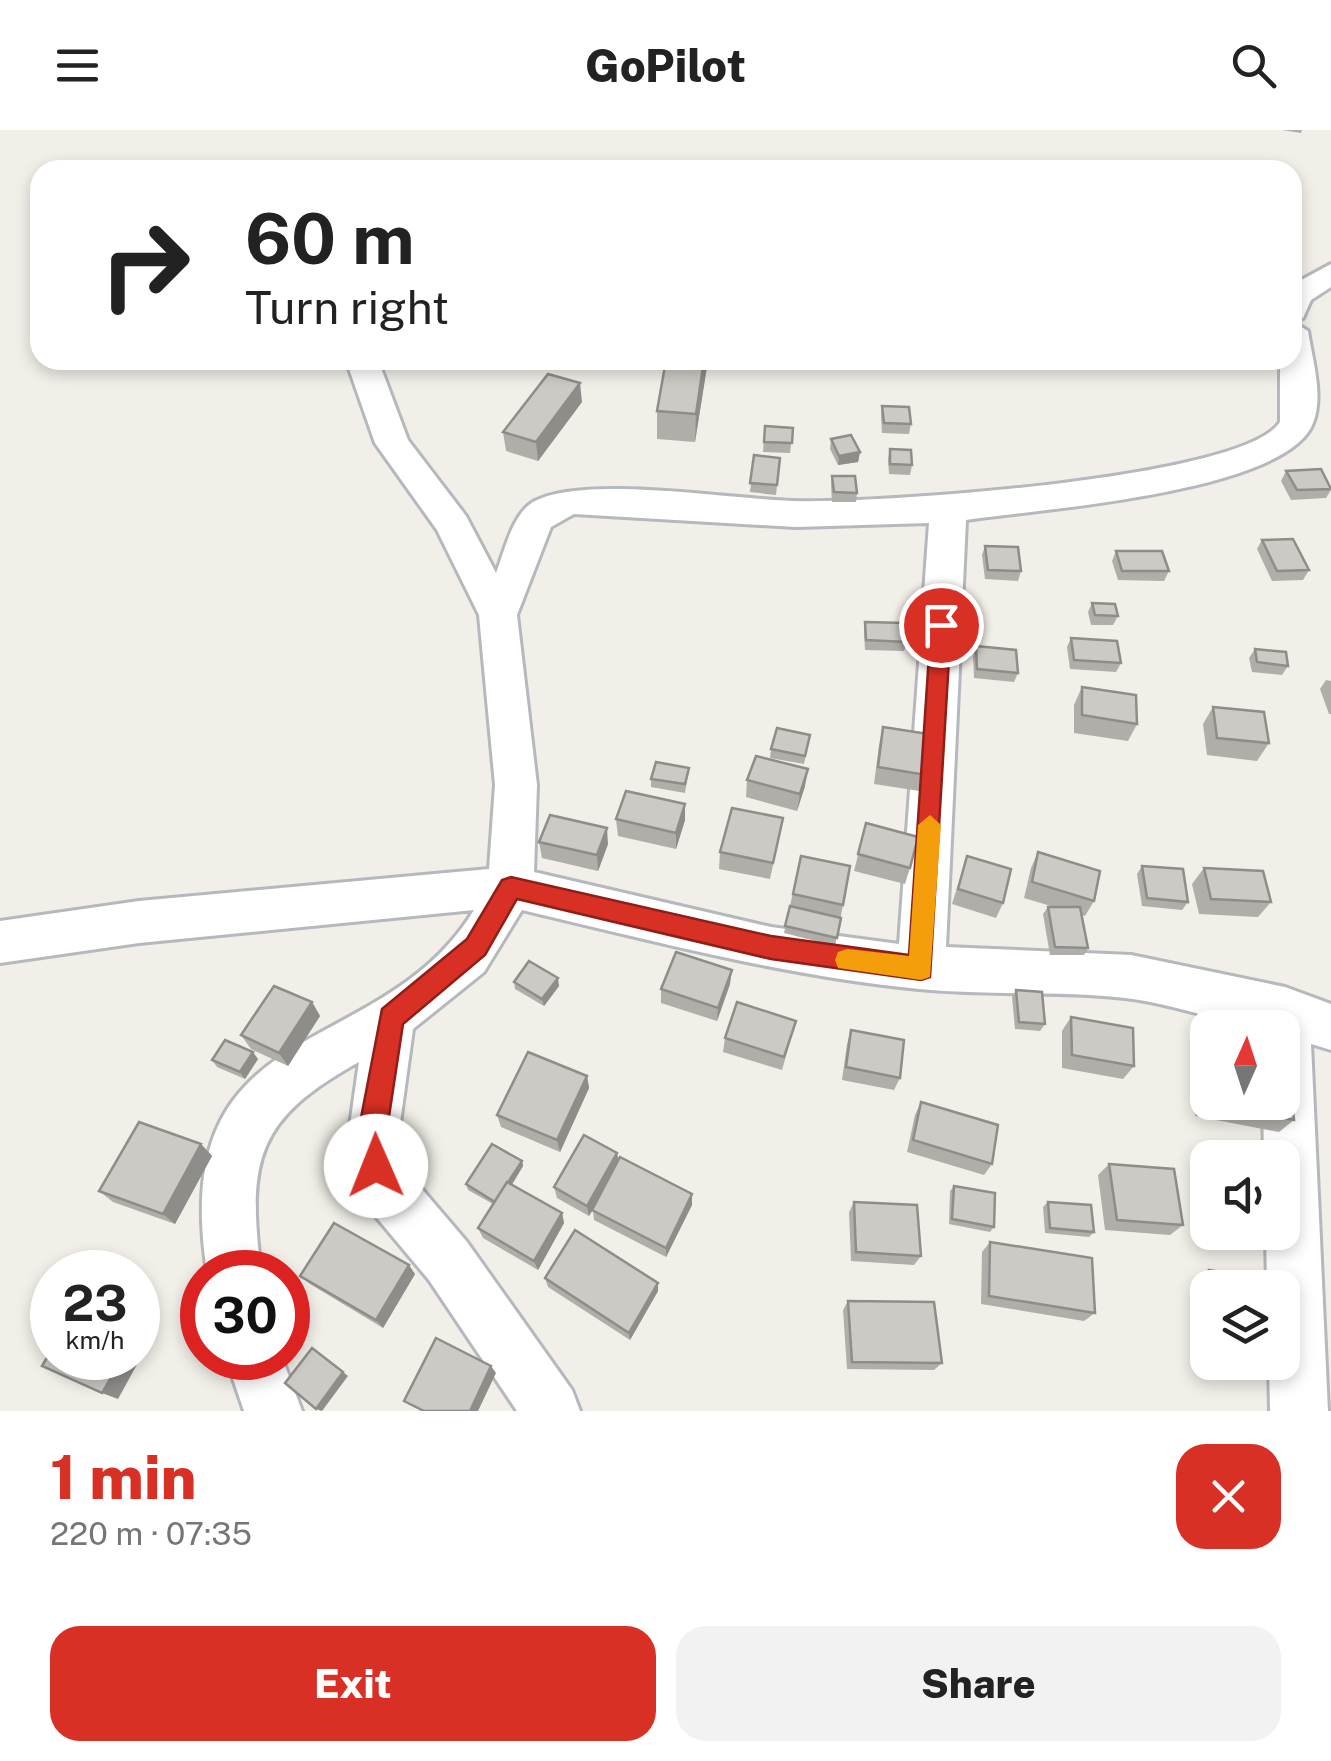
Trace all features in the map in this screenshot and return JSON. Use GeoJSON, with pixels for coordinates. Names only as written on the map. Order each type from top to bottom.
{"type":"FeatureCollection","features":[{"type":"Feature","properties":{"kind":"street"},"geometry":{"type":"LineString","coordinates":[[1302,292],[1331,272]]}},
{"type":"Feature","properties":{"kind":"street"},"geometry":{"type":"LineString","coordinates":[[230,1250],[229,1190],[236,1156],[262,1103],[314,1062],[391,1018],[476,947],[511,887],[516,784],[498,615],[453,525],[392,444],[366,370]]}},
{"type":"Feature","properties":{"kind":"street"},"geometry":{"type":"LineString","coordinates":[[498,615],[535,521],[545,511],[571,501],[796,514],[948,510],[1221,470],[1282,445],[1297,427],[1303,405],[1298,370]]}},
{"type":"Feature","properties":{"kind":"street"},"geometry":{"type":"LineString","coordinates":[[921,968],[948,510]]}},
{"type":"Feature","properties":{"kind":"street"},"geometry":{"type":"LineString","coordinates":[[0,942],[158,920],[511,887],[771,948],[921,968],[1131,977],[1308,1018],[1299,1411]]}},
{"type":"Feature","properties":{"kind":"street"},"geometry":{"type":"LineString","coordinates":[[391,1018],[374,1123],[373,1148],[381,1182],[459,1277],[551,1411]]}},
{"type":"Feature","properties":{"kind":"street"},"geometry":{"type":"LineString","coordinates":[[262,1380],[273,1411]]}},
{"type":"Feature","properties":{"kind":"building"},"geometry":{"type":"Polygon","coordinates":[[[664,370],[703,370],[696,414],[657,411],[664,370]]]}},
{"type":"Feature","properties":{"kind":"building"},"geometry":{"type":"Polygon","coordinates":[[[548,374],[580,383],[536,442],[503,432],[548,374]]]}},
{"type":"Feature","properties":{"kind":"building"},"geometry":{"type":"Polygon","coordinates":[[[882,406],[909,407],[911,424],[884,423],[882,406]]]}},
{"type":"Feature","properties":{"kind":"building"},"geometry":{"type":"Polygon","coordinates":[[[765,426],[793,428],[792,443],[764,442],[765,426]]]}},
{"type":"Feature","properties":{"kind":"building"},"geometry":{"type":"Polygon","coordinates":[[[851,435],[860,452],[839,456],[831,439],[851,435]]]}},
{"type":"Feature","properties":{"kind":"building"},"geometry":{"type":"Polygon","coordinates":[[[890,449],[911,450],[912,465],[890,464],[890,449]]]}},
{"type":"Feature","properties":{"kind":"building"},"geometry":{"type":"Polygon","coordinates":[[[754,455],[780,458],[777,485],[750,483],[754,455]]]}},
{"type":"Feature","properties":{"kind":"building"},"geometry":{"type":"Polygon","coordinates":[[[1321,469],[1331,489],[1297,490],[1286,471],[1321,469]]]}},
{"type":"Feature","properties":{"kind":"building"},"geometry":{"type":"Polygon","coordinates":[[[832,476],[855,476],[857,493],[834,492],[832,476]]]}},
{"type":"Feature","properties":{"kind":"building"},"geometry":{"type":"Polygon","coordinates":[[[1293,539],[1309,570],[1277,571],[1262,540],[1293,539]]]}},
{"type":"Feature","properties":{"kind":"building"},"geometry":{"type":"Polygon","coordinates":[[[985,546],[1018,547],[1021,571],[988,570],[985,546]]]}},
{"type":"Feature","properties":{"kind":"building"},"geometry":{"type":"Polygon","coordinates":[[[1116,551],[1162,551],[1169,571],[1122,571],[1116,551]]]}},
{"type":"Feature","properties":{"kind":"building"},"geometry":{"type":"Polygon","coordinates":[[[1092,603],[1115,604],[1118,616],[1095,615],[1092,603]]]}},
{"type":"Feature","properties":{"kind":"building"},"geometry":{"type":"Polygon","coordinates":[[[865,622],[905,623],[907,642],[866,640],[865,622]]]}},
{"type":"Feature","properties":{"kind":"building"},"geometry":{"type":"Polygon","coordinates":[[[1071,638],[1117,641],[1121,663],[1074,660],[1071,638]]]}},
{"type":"Feature","properties":{"kind":"building"},"geometry":{"type":"Polygon","coordinates":[[[976,646],[1016,650],[1018,673],[977,669],[976,646]]]}},
{"type":"Feature","properties":{"kind":"building"},"geometry":{"type":"Polygon","coordinates":[[[1255,649],[1286,652],[1288,666],[1257,662],[1255,649]]]}},
{"type":"Feature","properties":{"kind":"building"},"geometry":{"type":"Polygon","coordinates":[[[1082,687],[1136,695],[1137,724],[1082,715],[1082,687]]]}},
{"type":"Feature","properties":{"kind":"building"},"geometry":{"type":"Polygon","coordinates":[[[1213,707],[1264,712],[1269,743],[1217,738],[1213,707]]]}},
{"type":"Feature","properties":{"kind":"building"},"geometry":{"type":"Polygon","coordinates":[[[883,727],[935,735],[932,776],[878,767],[883,727]]]}},
{"type":"Feature","properties":{"kind":"building"},"geometry":{"type":"Polygon","coordinates":[[[777,728],[810,735],[805,756],[771,749],[777,728]]]}},
{"type":"Feature","properties":{"kind":"building"},"geometry":{"type":"Polygon","coordinates":[[[756,756],[808,769],[800,794],[747,780],[756,756]]]}},
{"type":"Feature","properties":{"kind":"building"},"geometry":{"type":"Polygon","coordinates":[[[656,762],[689,768],[685,784],[651,779],[656,762]]]}},
{"type":"Feature","properties":{"kind":"building"},"geometry":{"type":"Polygon","coordinates":[[[626,791],[685,804],[676,833],[616,819],[626,791]]]}},
{"type":"Feature","properties":{"kind":"building"},"geometry":{"type":"Polygon","coordinates":[[[732,808],[783,818],[773,863],[720,852],[732,808]]]}},
{"type":"Feature","properties":{"kind":"building"},"geometry":{"type":"Polygon","coordinates":[[[550,815],[607,828],[597,855],[539,842],[550,815]]]}},
{"type":"Feature","properties":{"kind":"building"},"geometry":{"type":"Polygon","coordinates":[[[866,823],[918,837],[910,868],[858,854],[866,823]]]}},
{"type":"Feature","properties":{"kind":"building"},"geometry":{"type":"Polygon","coordinates":[[[1038,852],[1100,871],[1094,901],[1032,882],[1038,852]]]}},
{"type":"Feature","properties":{"kind":"building"},"geometry":{"type":"Polygon","coordinates":[[[801,856],[850,866],[843,905],[793,894],[801,856]]]}},
{"type":"Feature","properties":{"kind":"building"},"geometry":{"type":"Polygon","coordinates":[[[967,856],[1011,869],[1003,903],[958,889],[967,856]]]}},
{"type":"Feature","properties":{"kind":"building"},"geometry":{"type":"Polygon","coordinates":[[[1142,866],[1183,869],[1188,902],[1147,898],[1142,866]]]}},
{"type":"Feature","properties":{"kind":"building"},"geometry":{"type":"Polygon","coordinates":[[[1204,868],[1263,871],[1271,902],[1211,899],[1204,868]]]}},
{"type":"Feature","properties":{"kind":"building"},"geometry":{"type":"Polygon","coordinates":[[[790,906],[841,918],[837,938],[785,926],[790,906]]]}},
{"type":"Feature","properties":{"kind":"building"},"geometry":{"type":"Polygon","coordinates":[[[1048,907],[1080,907],[1088,948],[1055,947],[1048,907]]]}},
{"type":"Feature","properties":{"kind":"building"},"geometry":{"type":"Polygon","coordinates":[[[676,952],[732,970],[718,1008],[661,989],[676,952]]]}},
{"type":"Feature","properties":{"kind":"building"},"geometry":{"type":"Polygon","coordinates":[[[529,961],[558,978],[542,999],[514,982],[529,961]]]}},
{"type":"Feature","properties":{"kind":"building"},"geometry":{"type":"Polygon","coordinates":[[[274,986],[312,1002],[279,1053],[241,1035],[274,986]]]}},
{"type":"Feature","properties":{"kind":"building"},"geometry":{"type":"Polygon","coordinates":[[[1016,990],[1042,992],[1045,1024],[1019,1022],[1016,990]]]}},
{"type":"Feature","properties":{"kind":"building"},"geometry":{"type":"Polygon","coordinates":[[[737,1002],[796,1021],[784,1057],[725,1038],[737,1002]]]}},
{"type":"Feature","properties":{"kind":"building"},"geometry":{"type":"Polygon","coordinates":[[[1071,1017],[1133,1028],[1134,1066],[1072,1055],[1071,1017]]]}},
{"type":"Feature","properties":{"kind":"building"},"geometry":{"type":"Polygon","coordinates":[[[851,1030],[904,1040],[900,1078],[846,1067],[851,1030]]]}},
{"type":"Feature","properties":{"kind":"building"},"geometry":{"type":"Polygon","coordinates":[[[225,1040],[253,1052],[240,1072],[212,1060],[225,1040]]]}},
{"type":"Feature","properties":{"kind":"building"},"geometry":{"type":"Polygon","coordinates":[[[528,1052],[587,1076],[557,1140],[497,1115],[528,1052]]]}},
{"type":"Feature","properties":{"kind":"building"},"geometry":{"type":"Polygon","coordinates":[[[921,1102],[998,1125],[992,1164],[913,1140],[921,1102]]]}},
{"type":"Feature","properties":{"kind":"building"},"geometry":{"type":"Polygon","coordinates":[[[139,1122],[201,1144],[163,1214],[99,1191],[139,1122]]]}},
{"type":"Feature","properties":{"kind":"building"},"geometry":{"type":"Polygon","coordinates":[[[584,1135],[617,1153],[587,1206],[554,1187],[584,1135]]]}},
{"type":"Feature","properties":{"kind":"building"},"geometry":{"type":"Polygon","coordinates":[[[492,1144],[522,1161],[495,1202],[466,1184],[492,1144]]]}},
{"type":"Feature","properties":{"kind":"building"},"geometry":{"type":"Polygon","coordinates":[[[620,1157],[692,1194],[666,1248],[592,1210],[620,1157]]]}},
{"type":"Feature","properties":{"kind":"building"},"geometry":{"type":"Polygon","coordinates":[[[1109,1164],[1174,1169],[1183,1225],[1117,1220],[1109,1164]]]}},
{"type":"Feature","properties":{"kind":"building"},"geometry":{"type":"Polygon","coordinates":[[[507,1182],[562,1213],[534,1261],[478,1228],[507,1182]]]}},
{"type":"Feature","properties":{"kind":"building"},"geometry":{"type":"Polygon","coordinates":[[[954,1186],[995,1193],[994,1227],[952,1219],[954,1186]]]}},
{"type":"Feature","properties":{"kind":"building"},"geometry":{"type":"Polygon","coordinates":[[[854,1202],[917,1205],[921,1256],[856,1252],[854,1202]]]}},
{"type":"Feature","properties":{"kind":"building"},"geometry":{"type":"Polygon","coordinates":[[[1048,1202],[1091,1205],[1094,1232],[1050,1228],[1048,1202]]]}},
{"type":"Feature","properties":{"kind":"building"},"geometry":{"type":"Polygon","coordinates":[[[334,1223],[409,1265],[376,1320],[310,1282],[310,1260],[334,1223]]]}},
{"type":"Feature","properties":{"kind":"building"},"geometry":{"type":"Polygon","coordinates":[[[575,1230],[658,1283],[629,1333],[545,1278],[575,1230]]]}},
{"type":"Feature","properties":{"kind":"building"},"geometry":{"type":"Polygon","coordinates":[[[990,1242],[1092,1258],[1095,1313],[989,1296],[990,1242]]]}},
{"type":"Feature","properties":{"kind":"building"},"geometry":{"type":"Polygon","coordinates":[[[848,1301],[934,1302],[942,1363],[852,1362],[848,1301]]]}},
{"type":"Feature","properties":{"kind":"building"},"geometry":{"type":"Polygon","coordinates":[[[436,1338],[491,1366],[470,1411],[424,1411],[404,1401],[436,1338]]]}},
{"type":"Feature","properties":{"kind":"building"},"geometry":{"type":"Polygon","coordinates":[[[312,1348],[343,1372],[316,1409],[285,1383],[310,1380],[312,1348]]]}},
{"type":"Feature","properties":{"kind":"building"},"geometry":{"type":"Polygon","coordinates":[[[73,1380],[109,1380],[102,1393],[73,1380]]]}},
{"type":"Feature","properties":{"kind":"slow traffic"},"geometry":{"type":"LineString","coordinates":[[847,960],[921,968],[930,825]]}},
{"type":"Feature","properties":{"kind":"route"},"geometry":{"type":"LineString","coordinates":[[376,1166],[374,1123],[391,1018],[476,947],[511,887],[771,948],[921,968],[941,625]]}}]}
